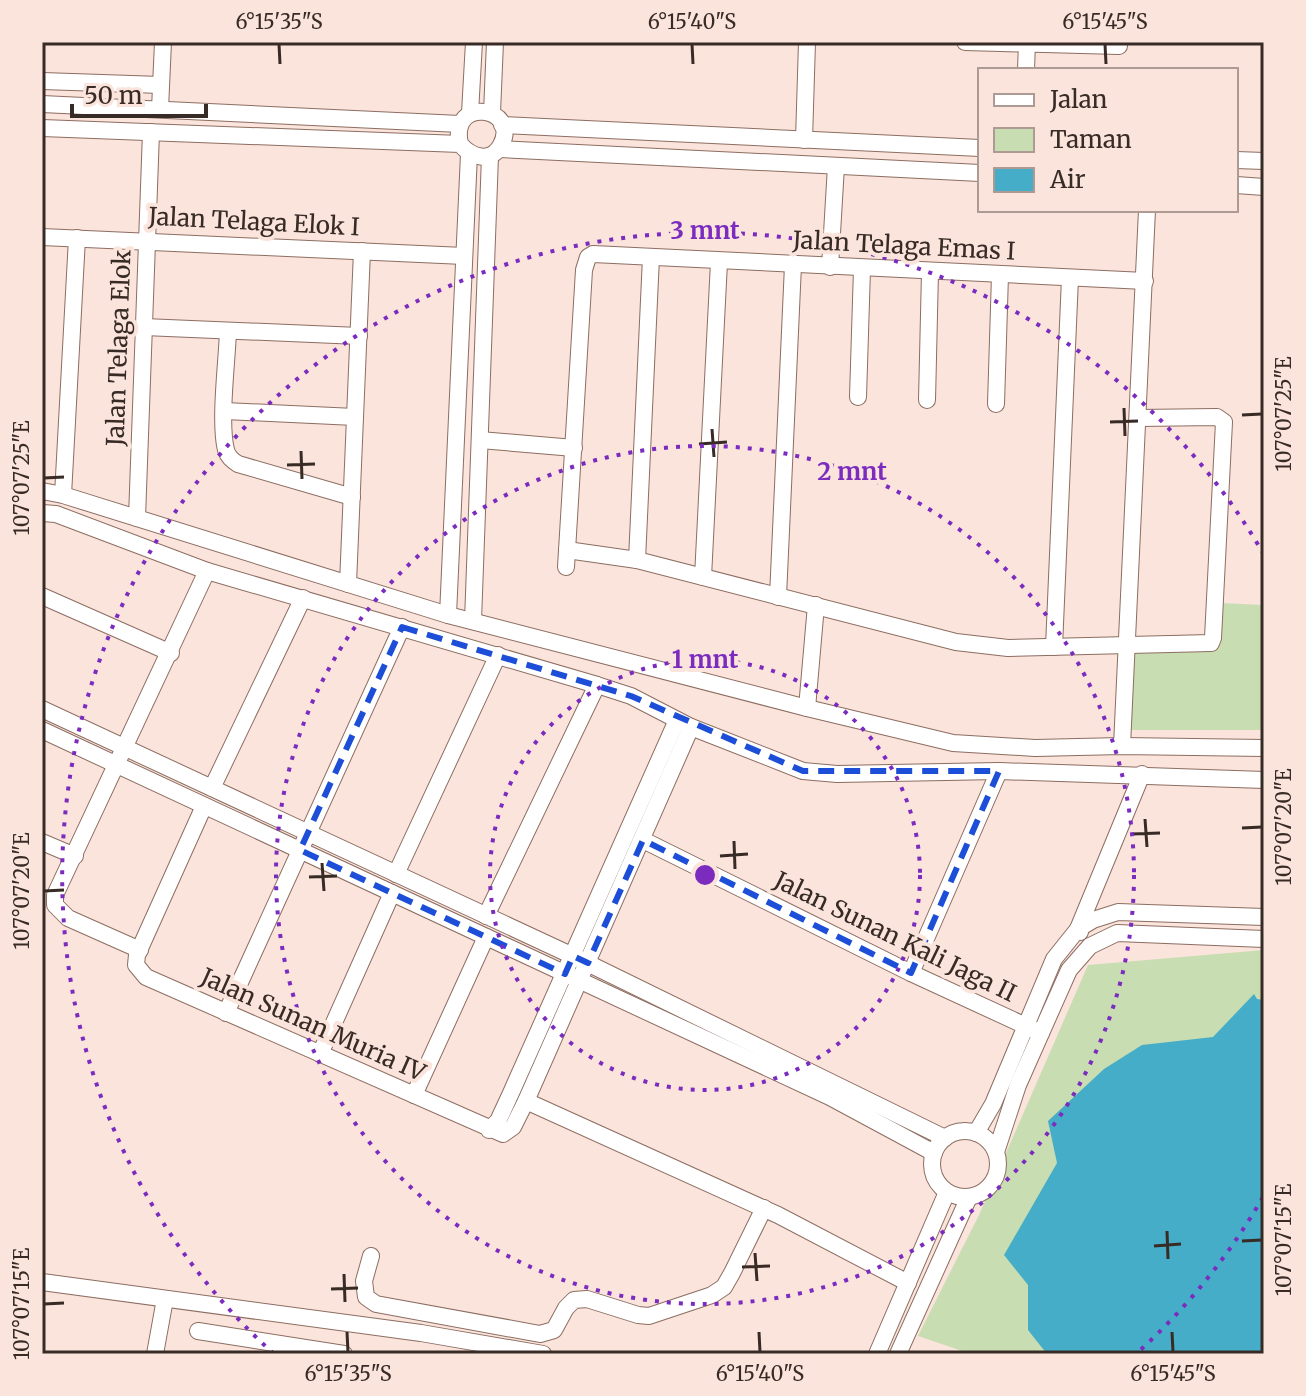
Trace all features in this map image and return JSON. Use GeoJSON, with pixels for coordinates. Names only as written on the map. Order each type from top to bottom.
{"type":"FeatureCollection","features":[{"type":"Feature","properties":{"kind":"street"},"geometry":{"type":"LineString","coordinates":[[160,109],[163,42]]}},
{"type":"Feature","properties":{"kind":"street"},"geometry":{"type":"LineString","coordinates":[[448,615],[464,256],[464,149],[458,134],[465,118],[474,42]]}},
{"type":"Feature","properties":{"kind":"street"},"geometry":{"type":"LineString","coordinates":[[473,621],[495,152],[504,137],[497,119],[495,42]]}},
{"type":"Feature","properties":{"kind":"street"},"geometry":{"type":"LineString","coordinates":[[804,140],[807,42]]}},
{"type":"Feature","properties":{"kind":"street"},"geometry":{"type":"LineString","coordinates":[[965,42],[1119,46]]}},
{"type":"Feature","properties":{"kind":"street"},"geometry":{"type":"LineString","coordinates":[[1026,68],[1027,43]]}},
{"type":"Feature","properties":{"kind":"street"},"geometry":{"type":"LineString","coordinates":[[42,81],[161,85]]}},
{"type":"Feature","properties":{"kind":"street"},"geometry":{"type":"LineString","coordinates":[[42,104],[465,118],[481,111],[497,119],[804,140],[978,148]]}},
{"type":"Feature","properties":{"kind":"street"},"geometry":{"type":"LineString","coordinates":[[42,128],[464,149],[479,157],[495,152],[978,173]]}},
{"type":"Feature","properties":{"kind":"street","name":"Jalan Telaga Elok"},"geometry":{"type":"LineString","coordinates":[[137,518],[151,132]]}},
{"type":"Feature","properties":{"kind":"street"},"geometry":{"type":"LineString","coordinates":[[1238,160],[1264,161]]}},
{"type":"Feature","properties":{"kind":"street"},"geometry":{"type":"LineString","coordinates":[[830,267],[836,166]]}},
{"type":"Feature","properties":{"kind":"street"},"geometry":{"type":"LineString","coordinates":[[1238,185],[1264,187]]}},
{"type":"Feature","properties":{"kind":"street"},"geometry":{"type":"LineString","coordinates":[[1122,746],[1147,212]]}},
{"type":"Feature","properties":{"kind":"street","name":"Jalan Telaga Elok I"},"geometry":{"type":"LineString","coordinates":[[42,237],[464,256]]}},
{"type":"Feature","properties":{"kind":"street"},"geometry":{"type":"LineString","coordinates":[[63,495],[77,238]]}},
{"type":"Feature","properties":{"kind":"street"},"geometry":{"type":"LineString","coordinates":[[348,584],[362,251]]}},
{"type":"Feature","properties":{"kind":"street","name":"Jalan Telaga Emas I"},"geometry":{"type":"LineString","coordinates":[[637,560],[567,559],[585,264],[588,257],[599,253],[719,262],[1145,281]]}},
{"type":"Feature","properties":{"kind":"street"},"geometry":{"type":"LineString","coordinates":[[651,257],[637,560],[956,642],[1008,648],[1205,645],[1211,643],[1213,638],[1224,422],[1217,417],[1138,418]]}},
{"type":"Feature","properties":{"kind":"street"},"geometry":{"type":"LineString","coordinates":[[703,577],[719,262]]}},
{"type":"Feature","properties":{"kind":"street"},"geometry":{"type":"LineString","coordinates":[[778,597],[793,265]]}},
{"type":"Feature","properties":{"kind":"street"},"geometry":{"type":"LineString","coordinates":[[858,397],[862,269]]}},
{"type":"Feature","properties":{"kind":"street"},"geometry":{"type":"LineString","coordinates":[[927,400],[930,272]]}},
{"type":"Feature","properties":{"kind":"street"},"geometry":{"type":"LineString","coordinates":[[996,404],[1000,275]]}},
{"type":"Feature","properties":{"kind":"street"},"geometry":{"type":"LineString","coordinates":[[1054,647],[1070,278]]}},
{"type":"Feature","properties":{"kind":"street"},"geometry":{"type":"LineString","coordinates":[[144,327],[359,336]]}},
{"type":"Feature","properties":{"kind":"street"},"geometry":{"type":"LineString","coordinates":[[228,331],[225,411],[229,458],[238,464],[352,497]]}},
{"type":"Feature","properties":{"kind":"street"},"geometry":{"type":"LineString","coordinates":[[225,411],[355,417]]}},
{"type":"Feature","properties":{"kind":"street"},"geometry":{"type":"LineString","coordinates":[[480,440],[574,448]]}},
{"type":"Feature","properties":{"kind":"street"},"geometry":{"type":"LineString","coordinates":[[42,491],[448,615],[953,743],[1005,748],[1264,748]]}},
{"type":"Feature","properties":{"kind":"street"},"geometry":{"type":"LineString","coordinates":[[42,513],[56,514],[207,571],[631,696],[684,724],[803,771],[837,774],[999,771],[1264,780]]}},
{"type":"Feature","properties":{"kind":"street"},"geometry":{"type":"LineString","coordinates":[[204,806],[140,950],[68,918],[55,905],[55,895],[207,571]]}},
{"type":"Feature","properties":{"kind":"street"},"geometry":{"type":"LineString","coordinates":[[42,596],[171,653]]}},
{"type":"Feature","properties":{"kind":"street"},"geometry":{"type":"LineString","coordinates":[[212,788],[303,598]]}},
{"type":"Feature","properties":{"kind":"street"},"geometry":{"type":"LineString","coordinates":[[807,708],[816,605]]}},
{"type":"Feature","properties":{"kind":"street"},"geometry":{"type":"LineString","coordinates":[[226,1013],[402,627]]}},
{"type":"Feature","properties":{"kind":"street"},"geometry":{"type":"LineString","coordinates":[[396,874],[498,655]]}},
{"type":"Feature","properties":{"kind":"street"},"geometry":{"type":"LineString","coordinates":[[486,916],[597,685]]}},
{"type":"Feature","properties":{"kind":"street"},"geometry":{"type":"LineString","coordinates":[[42,709],[580,960],[945,1138]]}},
{"type":"Feature","properties":{"kind":"street"},"geometry":{"type":"LineString","coordinates":[[580,960],[643,840],[684,724]]}},
{"type":"Feature","properties":{"kind":"street"},"geometry":{"type":"LineString","coordinates":[[572,977],[526,1101],[509,1131],[498,1134],[489,1130],[500,1116],[572,977],[684,724]]}},
{"type":"Feature","properties":{"kind":"street"},"geometry":{"type":"LineString","coordinates":[[42,730],[830,1097],[934,1153]]}},
{"type":"Feature","properties":{"kind":"street"},"geometry":{"type":"LineString","coordinates":[[911,973],[999,771]]}},
{"type":"Feature","properties":{"kind":"street"},"geometry":{"type":"LineString","coordinates":[[996,1152],[984,1137],[976,1133],[954,1133],[945,1138],[934,1153],[934,1175],[947,1192],[969,1197],[990,1186],[996,1176],[996,1152],[1054,959],[1078,929],[1142,774]]}},
{"type":"Feature","properties":{"kind":"street","name":"Jalan Sunan Kali Jaga II"},"geometry":{"type":"LineString","coordinates":[[643,840],[1034,1031]]}},
{"type":"Feature","properties":{"kind":"street"},"geometry":{"type":"LineString","coordinates":[[42,842],[75,856]]}},
{"type":"Feature","properties":{"kind":"street"},"geometry":{"type":"LineString","coordinates":[[320,1054],[392,893]]}},
{"type":"Feature","properties":{"kind":"street"},"geometry":{"type":"LineString","coordinates":[[1078,929],[1093,920],[1118,912],[1264,917]]}},
{"type":"Feature","properties":{"kind":"street"},"geometry":{"type":"LineString","coordinates":[[1078,929],[1090,946]]}},
{"type":"Feature","properties":{"kind":"street"},"geometry":{"type":"LineString","coordinates":[[976,1133],[1069,970],[1090,946],[1117,933],[1264,939]]}},
{"type":"Feature","properties":{"kind":"street"},"geometry":{"type":"LineString","coordinates":[[414,1095],[486,937]]}},
{"type":"Feature","properties":{"kind":"street","name":"Jalan Sunan Muria IV"},"geometry":{"type":"LineString","coordinates":[[140,950],[136,965],[146,977],[489,1130]]}},
{"type":"Feature","properties":{"kind":"street"},"geometry":{"type":"LineString","coordinates":[[526,1101],[764,1208],[908,1283]]}},
{"type":"Feature","properties":{"kind":"street"},"geometry":{"type":"LineString","coordinates":[[877,1354],[947,1192]]}},
{"type":"Feature","properties":{"kind":"street"},"geometry":{"type":"LineString","coordinates":[[898,1354],[969,1197]]}},
{"type":"Feature","properties":{"kind":"street"},"geometry":{"type":"LineString","coordinates":[[371,1256],[364,1281],[366,1297],[376,1304],[540,1334],[554,1330],[574,1300],[587,1299],[649,1316],[712,1295],[724,1287],[764,1208]]}},
{"type":"Feature","properties":{"kind":"street"},"geometry":{"type":"LineString","coordinates":[[42,1282],[421,1333],[543,1354]]}},
{"type":"Feature","properties":{"kind":"street"},"geometry":{"type":"LineString","coordinates":[[155,1354],[165,1299]]}},
{"type":"Feature","properties":{"kind":"street"},"geometry":{"type":"LineString","coordinates":[[312,1352],[318,1319]]}},
{"type":"Feature","properties":{"kind":"street"},"geometry":{"type":"LineString","coordinates":[[198,1331],[312,1352],[344,1354]]}},
{"type":"Feature","properties":{"kind":"highlighted area"},"geometry":{"type":"Polygon","coordinates":[[[402,627],[631,696],[803,771],[999,771],[911,973],[643,840],[588,963],[573,956],[565,974],[300,850],[402,627]]]}},
{"type":"Feature","properties":{"kind":"green space"},"geometry":{"type":"Polygon","coordinates":[[[1219,603],[1264,605],[1264,730],[1128,730],[1134,647],[1217,650],[1219,603]]]}},
{"type":"Feature","properties":{"kind":"green space"},"geometry":{"type":"Polygon","coordinates":[[[1264,950],[1264,1354],[971,1354],[918,1336],[979,1215],[1088,965],[1264,950]]]}},
{"type":"Feature","properties":{"kind":"water"},"geometry":{"type":"Polygon","coordinates":[[[1254,994],[1257,999],[1264,1000],[1264,1354],[1047,1354],[1028,1330],[1028,1285],[1004,1255],[1057,1163],[1048,1121],[1104,1069],[1142,1045],[1213,1037],[1254,994]]]}}]}
